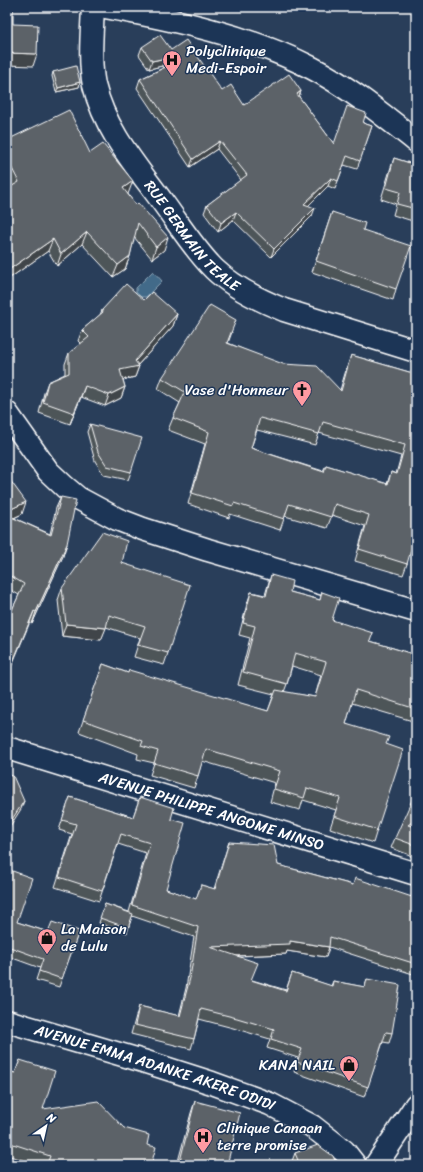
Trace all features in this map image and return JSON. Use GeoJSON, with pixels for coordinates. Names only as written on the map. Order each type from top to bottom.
{"type":"FeatureCollection","features":[{"type":"Feature","properties":{"kind":"street","name":"RUE GERMAIN TEALE"},"geometry":{"type":"LineString","coordinates":[[93,7],[92,64],[94,85],[100,104],[113,132],[196,248],[214,269],[234,286],[267,304],[416,351]]}},
{"type":"Feature","properties":{"kind":"street"},"geometry":{"type":"LineString","coordinates":[[105,7],[225,34],[280,53],[313,68],[340,84],[387,117],[416,141]]}},
{"type":"Feature","properties":{"kind":"street"},"geometry":{"type":"LineString","coordinates":[[7,413],[48,471],[83,501],[117,519],[208,550],[416,611]]}},
{"type":"Feature","properties":{"kind":"street","name":"AVENUE PHILIPPE ANGOME MINSO"},"geometry":{"type":"LineString","coordinates":[[7,748],[416,874]]}},
{"type":"Feature","properties":{"kind":"street","name":"AVENUE EMMA ADANKE AKERE ODIDI"},"geometry":{"type":"LineString","coordinates":[[7,1021],[143,1061],[212,1083],[270,1104],[312,1126],[344,1151],[355,1165]]}},
{"type":"Feature","properties":{"kind":"street"},"geometry":{"type":"LineString","coordinates":[[376,1165],[416,1106]]}},
{"type":"Feature","properties":{"kind":"water"},"geometry":{"type":"Polygon","coordinates":[[[153,271],[162,281],[146,297],[139,297],[136,294],[136,288],[153,271]]]}},
{"type":"Feature","properties":{"kind":"building"},"geometry":{"type":"Polygon","coordinates":[[[7,7],[13,7],[13,24],[38,25],[37,54],[7,53],[7,7]]]}},
{"type":"Feature","properties":{"kind":"building"},"geometry":{"type":"Polygon","coordinates":[[[160,35],[171,50],[186,40],[222,91],[231,85],[244,105],[289,74],[301,91],[297,94],[334,144],[347,106],[366,113],[363,123],[372,126],[360,161],[347,156],[338,181],[331,178],[304,204],[315,208],[274,249],[236,212],[221,223],[207,205],[247,175],[220,141],[193,159],[140,79],[168,66],[166,58],[152,61],[142,47],[160,35]]]}},
{"type":"Feature","properties":{"kind":"building"},"geometry":{"type":"Polygon","coordinates":[[[76,66],[80,82],[58,88],[53,72],[76,66]]]}},
{"type":"Feature","properties":{"kind":"building"},"geometry":{"type":"Polygon","coordinates":[[[69,110],[90,153],[103,144],[133,181],[123,188],[136,205],[138,203],[168,237],[156,247],[138,223],[130,256],[118,265],[87,232],[61,254],[53,239],[7,271],[7,189],[19,182],[7,159],[7,140],[69,110]]]}},
{"type":"Feature","properties":{"kind":"building"},"geometry":{"type":"Polygon","coordinates":[[[394,158],[416,165],[416,209],[397,204],[400,192],[386,188],[394,158]]]}},
{"type":"Feature","properties":{"kind":"building"},"geometry":{"type":"Polygon","coordinates":[[[332,212],[365,223],[363,230],[411,246],[396,289],[316,261],[332,212]]]}},
{"type":"Feature","properties":{"kind":"building"},"geometry":{"type":"Polygon","coordinates":[[[126,284],[144,300],[152,292],[177,314],[135,361],[139,366],[120,370],[125,387],[109,395],[85,386],[74,413],[43,402],[48,382],[69,373],[69,353],[89,337],[82,330],[103,312],[102,310],[126,284]]]}},
{"type":"Feature","properties":{"kind":"building"},"geometry":{"type":"Polygon","coordinates":[[[210,305],[236,320],[227,343],[283,364],[317,366],[341,391],[351,355],[416,374],[416,532],[407,564],[359,549],[369,515],[335,504],[331,517],[289,504],[284,519],[234,503],[233,506],[192,493],[209,432],[173,418],[185,392],[162,378],[210,305]],[[260,418],[251,448],[324,472],[326,465],[388,484],[391,472],[397,474],[405,445],[323,422],[319,434],[260,418]]]}},
{"type":"Feature","properties":{"kind":"building"},"geometry":{"type":"Polygon","coordinates":[[[90,424],[142,438],[131,472],[107,466],[98,452],[90,424]]]}},
{"type":"Feature","properties":{"kind":"building"},"geometry":{"type":"Polygon","coordinates":[[[7,476],[26,502],[7,511],[7,476]]]}},
{"type":"Feature","properties":{"kind":"building"},"geometry":{"type":"Polygon","coordinates":[[[61,497],[76,500],[67,544],[36,612],[34,611],[7,676],[7,607],[12,610],[24,584],[7,574],[7,515],[51,535],[61,497]]]}},
{"type":"Feature","properties":{"kind":"building"},"geometry":{"type":"Polygon","coordinates":[[[102,532],[127,541],[122,563],[190,585],[168,653],[138,645],[145,626],[109,615],[106,628],[66,624],[62,588],[102,532]]]}},
{"type":"Feature","properties":{"kind":"building"},"geometry":{"type":"Polygon","coordinates":[[[271,575],[292,581],[290,592],[320,600],[322,592],[339,598],[332,620],[373,633],[370,641],[416,655],[416,709],[356,690],[346,724],[389,737],[386,744],[403,750],[377,830],[334,816],[340,798],[307,788],[304,798],[274,789],[280,771],[206,749],[198,776],[154,763],[158,751],[141,746],[143,741],[83,720],[103,664],[128,673],[129,670],[268,711],[276,690],[315,697],[326,662],[295,653],[287,684],[243,672],[255,626],[243,623],[251,592],[266,596],[271,575]]]}},
{"type":"Feature","properties":{"kind":"building"},"geometry":{"type":"Polygon","coordinates":[[[7,775],[13,776],[24,801],[7,825],[7,775]]]}},
{"type":"Feature","properties":{"kind":"building"},"geometry":{"type":"Polygon","coordinates":[[[416,791],[416,819],[408,825],[416,827],[416,846],[414,846],[395,838],[416,791]]]}},
{"type":"Feature","properties":{"kind":"building"},"geometry":{"type":"Polygon","coordinates":[[[70,797],[133,817],[140,797],[174,808],[171,819],[185,823],[166,889],[196,899],[201,885],[215,889],[229,842],[274,845],[278,865],[353,885],[355,878],[412,897],[414,890],[416,890],[416,964],[330,937],[329,947],[290,941],[290,944],[210,947],[258,963],[251,980],[286,991],[292,973],[332,986],[333,981],[365,987],[367,979],[400,985],[392,1033],[386,1032],[368,1087],[297,1062],[302,1049],[271,1039],[274,1029],[237,1018],[201,1009],[194,1039],[135,1025],[139,1006],[180,1016],[190,978],[198,927],[132,905],[150,843],[121,834],[102,891],[59,877],[76,824],[62,820],[70,797]]]}},
{"type":"Feature","properties":{"kind":"building"},"geometry":{"type":"Polygon","coordinates":[[[7,869],[32,878],[17,922],[48,932],[52,922],[79,931],[62,979],[39,971],[43,959],[7,946],[7,869]]]}},
{"type":"Feature","properties":{"kind":"building"},"geometry":{"type":"Polygon","coordinates":[[[105,904],[133,914],[128,928],[100,918],[105,904]]]}},
{"type":"Feature","properties":{"kind":"building"},"geometry":{"type":"Polygon","coordinates":[[[20,1060],[55,1071],[43,1109],[98,1101],[124,1128],[149,1135],[147,1145],[156,1147],[151,1165],[49,1165],[47,1164],[50,1156],[7,1142],[7,1071],[15,1073],[20,1060]]]}},
{"type":"Feature","properties":{"kind":"building"},"geometry":{"type":"Polygon","coordinates":[[[195,1101],[240,1113],[227,1165],[179,1165],[195,1101]]]}},
{"type":"Feature","properties":{"kind":"building"},"geometry":{"type":"Polygon","coordinates":[[[318,1145],[333,1156],[337,1165],[287,1165],[299,1163],[295,1153],[318,1145]]]}},
{"type":"Feature","properties":{"kind":"place","name":"Polyclinique Medi-Espoir"},"geometry":{"type":"Point","coordinates":[172,77]}},
{"type":"Feature","properties":{"kind":"place","name":"Vase d'Honneur"},"geometry":{"type":"Point","coordinates":[302,407]}},
{"type":"Feature","properties":{"kind":"place","name":"La Maison de Lulu"},"geometry":{"type":"Point","coordinates":[47,955]}},
{"type":"Feature","properties":{"kind":"place","name":"KANA NAIL"},"geometry":{"type":"Point","coordinates":[349,1082]}},
{"type":"Feature","properties":{"kind":"place","name":"Clinique Canaan terre promise"},"geometry":{"type":"Point","coordinates":[203,1154]}}]}
